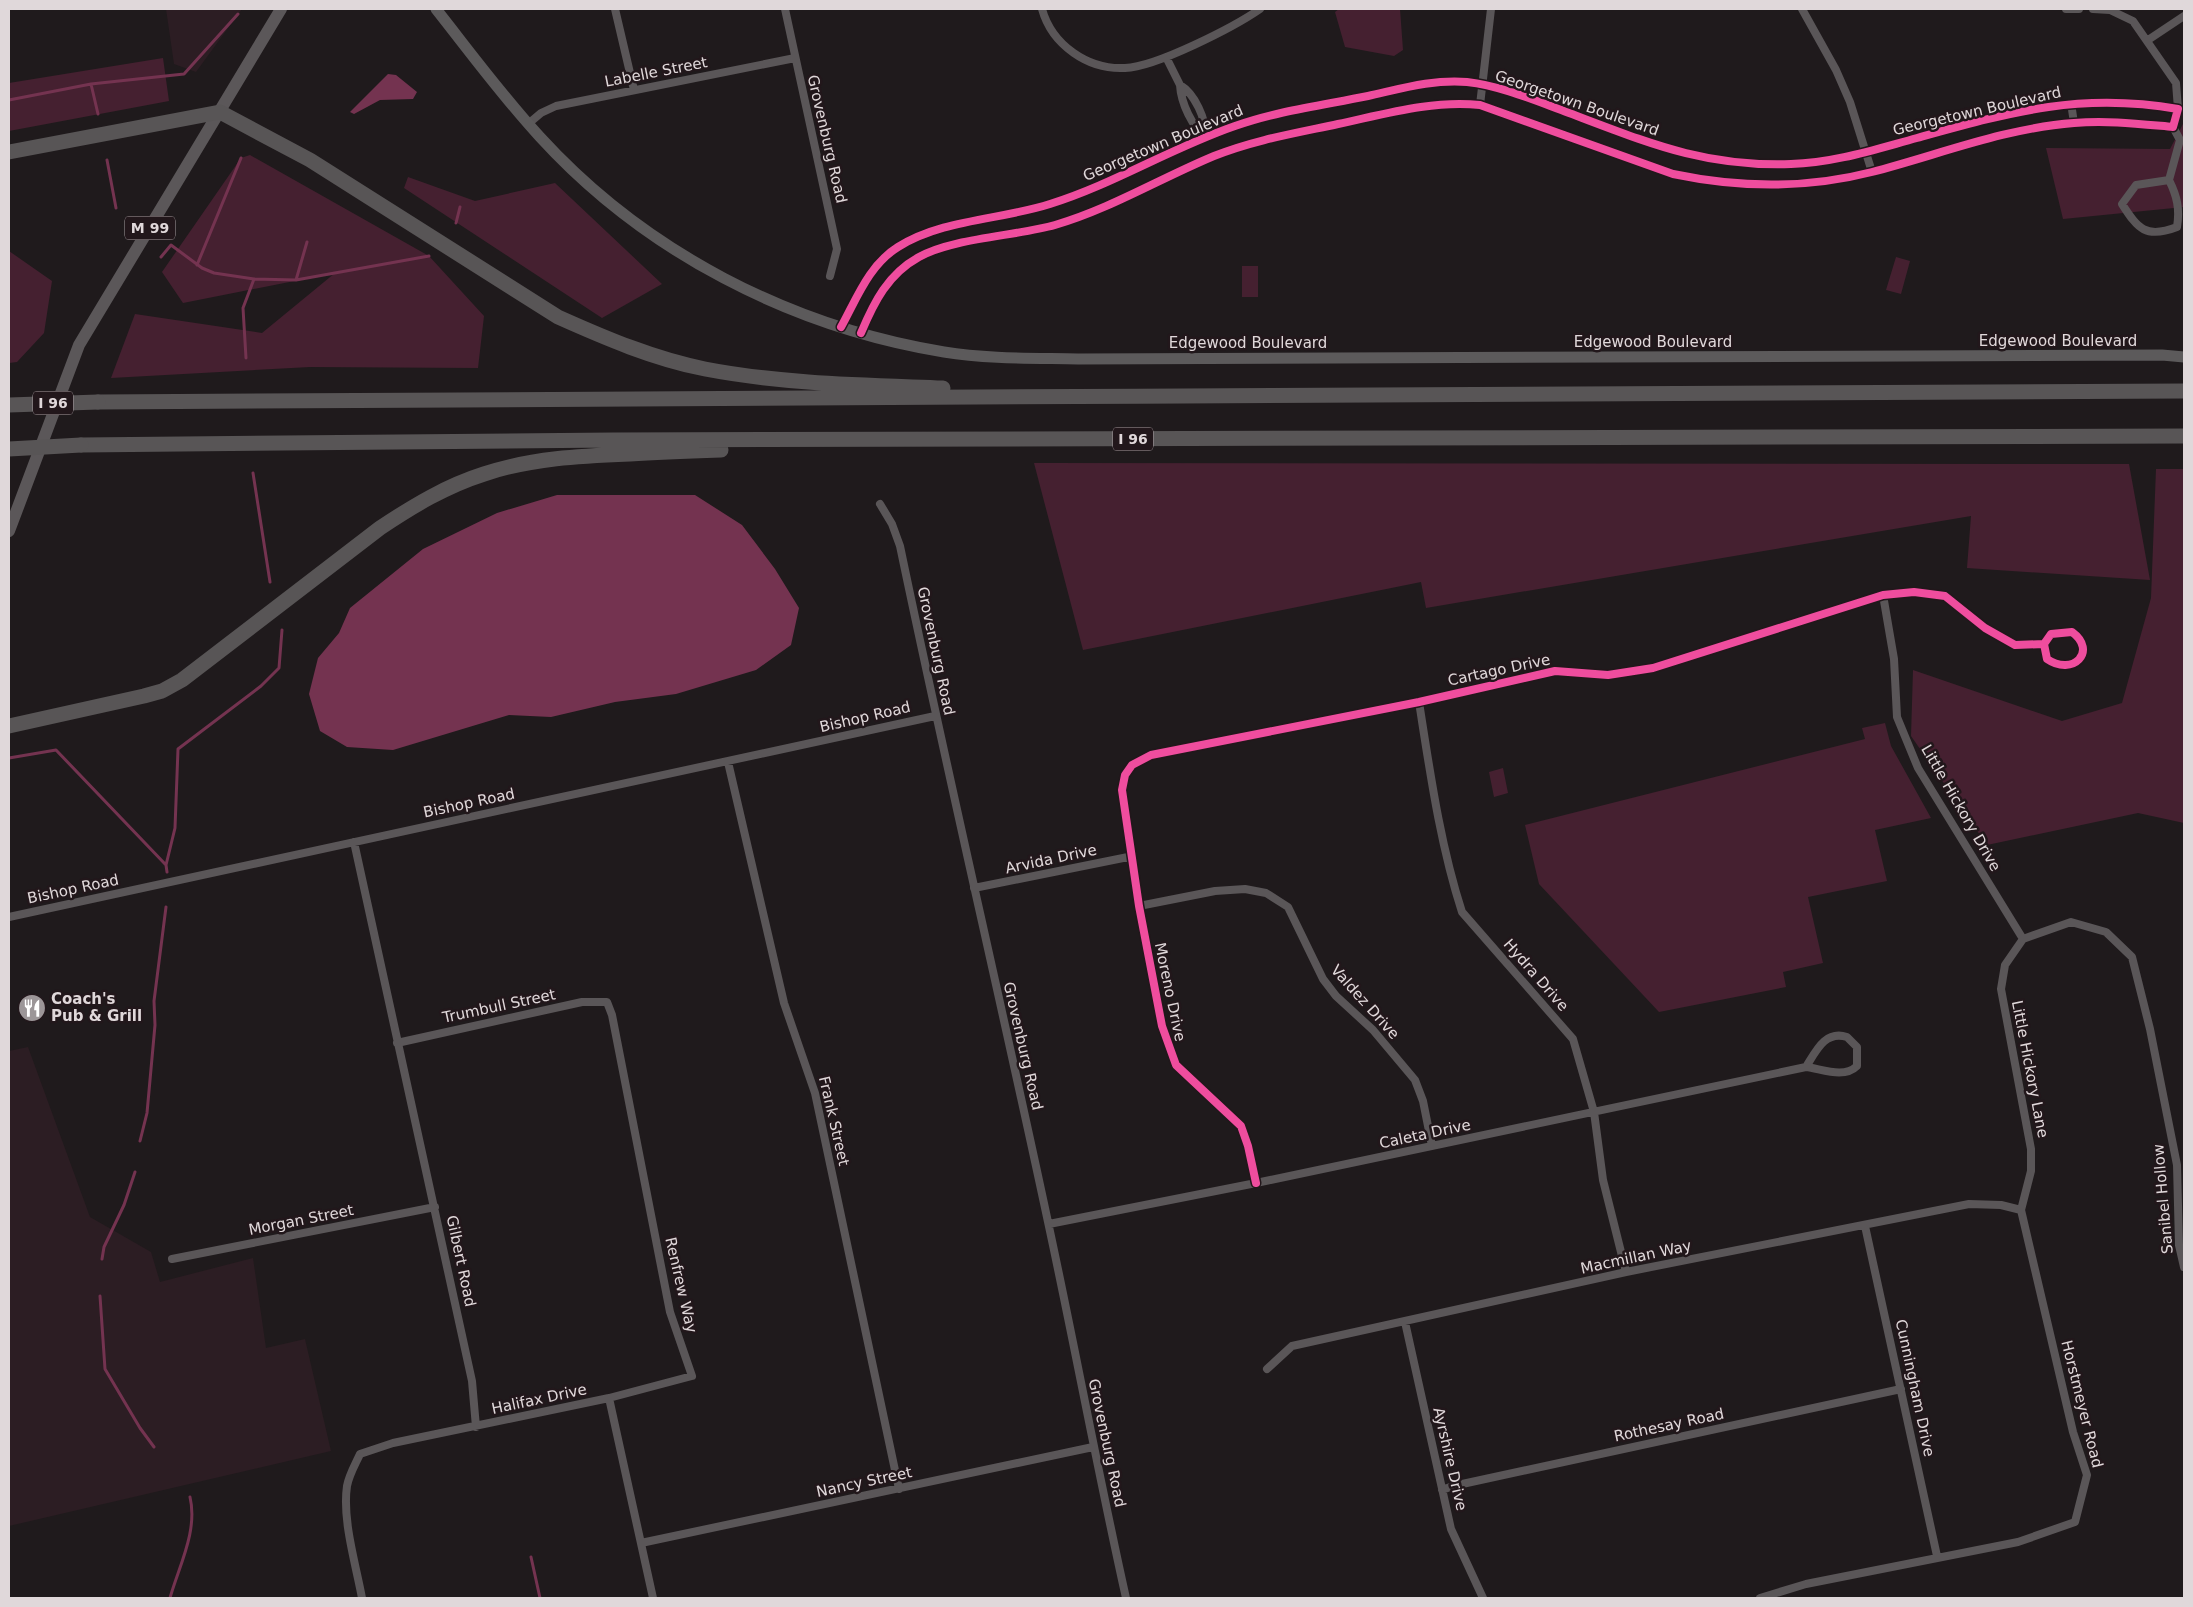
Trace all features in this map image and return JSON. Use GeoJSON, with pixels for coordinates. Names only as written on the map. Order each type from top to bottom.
{"type":"FeatureCollection","features":[{"type":"Feature","properties":{"kind":"highway"},"geometry":{"type":"LineString","coordinates":[[9,152],[220,112],[310,160],[558,316],[602,337],[667,359],[704,369],[845,385],[1184,397]]}},
{"type":"Feature","properties":{"kind":"highway","name":"I 96"},"geometry":{"type":"LineString","coordinates":[[9,405],[98,402],[823,397],[1184,397],[1307,394],[1656,396],[2184,391]]}},
{"type":"Feature","properties":{"kind":"highway","name":"I 96"},"geometry":{"type":"LineString","coordinates":[[9,449],[81,445],[783,440],[2184,436]]}},
{"type":"Feature","properties":{"kind":"highway"},"geometry":{"type":"LineString","coordinates":[[9,726],[162,691],[182,680],[380,528],[414,506],[448,488],[484,474],[517,464],[572,456],[768,450],[783,440]]}},
{"type":"Feature","properties":{"kind":"main road","name":"M 99"},"geometry":{"type":"LineString","coordinates":[[9,531],[79,345],[281,9]]}},
{"type":"Feature","properties":{"kind":"street","name":"Edgewood Boulevard"},"geometry":{"type":"LineString","coordinates":[[436,9],[528,124],[594,188],[662,241],[736,285],[787,308],[862,333],[944,352],[993,358],[2162,355],[2184,357]]}},
{"type":"Feature","properties":{"kind":"street"},"geometry":{"type":"LineString","coordinates":[[615,9],[634,90]]}},
{"type":"Feature","properties":{"kind":"street","name":"Grovenburg Road"},"geometry":{"type":"LineString","coordinates":[[785,9],[837,249],[830,276]]}},
{"type":"Feature","properties":{"kind":"street"},"geometry":{"type":"LineString","coordinates":[[1042,9],[1044,19],[1055,37],[1069,50],[1086,60],[1104,66],[1125,68],[1151,63],[1166,57],[1246,19],[1260,9]]}},
{"type":"Feature","properties":{"kind":"street"},"geometry":{"type":"LineString","coordinates":[[1480,105],[1490,9]]}},
{"type":"Feature","properties":{"kind":"street"},"geometry":{"type":"LineString","coordinates":[[1802,9],[1836,70],[1850,102],[1864,152],[1872,172]]}},
{"type":"Feature","properties":{"kind":"street"},"geometry":{"type":"LineString","coordinates":[[2066,9],[2079,9]]}},
{"type":"Feature","properties":{"kind":"street"},"geometry":{"type":"LineString","coordinates":[[2093,9],[2110,10],[2122,14],[2133,21],[2176,83],[2178,108],[2173,127],[2180,140],[2169,180],[2176,194],[2180,211],[2177,227],[2160,234],[2137,226],[2122,204],[2136,185],[2169,180]]}},
{"type":"Feature","properties":{"kind":"street"},"geometry":{"type":"LineString","coordinates":[[2148,40],[2184,16]]}},
{"type":"Feature","properties":{"kind":"street"},"geometry":{"type":"LineString","coordinates":[[1166,57],[1180,85],[1189,90],[1206,126],[1206,137]]}},
{"type":"Feature","properties":{"kind":"street","name":"Labelle Street"},"geometry":{"type":"LineString","coordinates":[[528,124],[541,113],[556,106],[795,58]]}},
{"type":"Feature","properties":{"kind":"street","name":"Georgetown Boulevard"},"geometry":{"type":"LineString","coordinates":[[841,327],[865,280],[880,262],[895,248],[916,237],[938,230],[1055,203],[1206,137],[1250,120],[1423,84],[1464,82],[1483,85],[1522,96],[1665,149],[1693,156],[1761,165],[1797,164],[1834,159],[1973,122],[2043,106],[2071,103],[2144,103],[2178,108]]}},
{"type":"Feature","properties":{"kind":"street","name":"Georgetown Boulevard"},"geometry":{"type":"LineString","coordinates":[[862,333],[874,302],[887,283],[900,269],[920,256],[952,246],[1054,225],[1081,216],[1213,157],[1259,141],[1426,105],[1462,103],[1480,105],[1496,109],[1646,165],[1702,180],[1759,186],[1805,184],[1872,172],[1970,144],[2039,128],[2074,123],[2119,122],[2173,127]]}},
{"type":"Feature","properties":{"kind":"street"},"geometry":{"type":"LineString","coordinates":[[2071,103],[2074,123]]}},
{"type":"Feature","properties":{"kind":"street"},"geometry":{"type":"LineString","coordinates":[[2162,355],[2184,351]]}},
{"type":"Feature","properties":{"kind":"street","name":"Grovenburg Road"},"geometry":{"type":"LineString","coordinates":[[880,504],[892,524],[900,546],[935,716],[1049,1224],[1093,1447],[1126,1598]]}},
{"type":"Feature","properties":{"kind":"street","name":"Cartago Drive"},"geometry":{"type":"LineString","coordinates":[[1125,775],[1132,765],[1151,755],[1419,702],[1555,671],[1608,674],[1653,668],[1883,595],[1914,592],[1945,596],[1985,628],[2016,645],[2044,644],[2052,634],[2072,632],[2080,638],[2083,649],[2081,658],[2075,664],[2063,666],[2054,664],[2047,659],[2044,644]]}},
{"type":"Feature","properties":{"kind":"street","name":"Little Hickory Drive"},"geometry":{"type":"LineString","coordinates":[[1883,595],[1894,660],[1897,717],[1918,768],[2023,939]]}},
{"type":"Feature","properties":{"kind":"street","name":"Hydra Drive"},"geometry":{"type":"LineString","coordinates":[[1419,702],[1434,797],[1453,885],[1462,912],[1573,1039],[1594,1112],[1604,1180],[1626,1272]]}},
{"type":"Feature","properties":{"kind":"street","name":"Bishop Road"},"geometry":{"type":"LineString","coordinates":[[9,917],[935,716]]}},
{"type":"Feature","properties":{"kind":"street","name":"Frank Street"},"geometry":{"type":"LineString","coordinates":[[728,762],[784,1003],[815,1093],[899,1489]]}},
{"type":"Feature","properties":{"kind":"street","name":"Moreno Drive"},"geometry":{"type":"LineString","coordinates":[[1125,775],[1123,799],[1139,906],[1162,1026],[1171,1055],[1184,1074],[1241,1126],[1248,1146],[1256,1183]]}},
{"type":"Feature","properties":{"kind":"street","name":"Gilbert Road"},"geometry":{"type":"LineString","coordinates":[[354,842],[472,1382],[476,1427]]}},
{"type":"Feature","properties":{"kind":"street","name":"Arvida Drive"},"geometry":{"type":"LineString","coordinates":[[974,888],[1133,856]]}},
{"type":"Feature","properties":{"kind":"street","name":"Valdez Drive"},"geometry":{"type":"LineString","coordinates":[[1139,906],[1215,891],[1245,888],[1266,893],[1288,907],[1323,978],[1336,996],[1372,1030],[1415,1080],[1422,1101],[1432,1146]]}},
{"type":"Feature","properties":{"kind":"street","name":"Sanibel Hollow"},"geometry":{"type":"LineString","coordinates":[[2023,939],[2071,922],[2106,932],[2132,956],[2150,1029],[2177,1165],[2179,1245],[2184,1267]]}},
{"type":"Feature","properties":{"kind":"street","name":"Little Hickory Lane"},"geometry":{"type":"LineString","coordinates":[[2021,1210],[2031,1171],[2031,1149],[2001,989],[2004,965],[2023,939]]}},
{"type":"Feature","properties":{"kind":"street","name":"Trumbull Street"},"geometry":{"type":"LineString","coordinates":[[397,1043],[582,1002],[607,1002]]}},
{"type":"Feature","properties":{"kind":"street","name":"Renfrew Way"},"geometry":{"type":"LineString","coordinates":[[607,1002],[612,1015],[670,1312],[692,1376],[609,1398]]}},
{"type":"Feature","properties":{"kind":"street","name":"Caleta Drive"},"geometry":{"type":"LineString","coordinates":[[1049,1224],[1256,1183],[1806,1067],[1843,1073],[1852,1071],[1857,1066],[1857,1047],[1847,1037],[1832,1036],[1825,1040],[1806,1067]]}},
{"type":"Feature","properties":{"kind":"street","name":"Macmillan Way"},"geometry":{"type":"LineString","coordinates":[[1267,1369],[1292,1346],[1626,1272],[1969,1204],[2001,1205],[2021,1210]]}},
{"type":"Feature","properties":{"kind":"street","name":"Morgan Street"},"geometry":{"type":"LineString","coordinates":[[172,1259],[435,1207]]}},
{"type":"Feature","properties":{"kind":"street","name":"Horstmeyer Road"},"geometry":{"type":"LineString","coordinates":[[1760,1598],[1806,1584],[1938,1556],[2018,1542],[2075,1522],[2087,1475],[2073,1432],[2021,1210]]}},
{"type":"Feature","properties":{"kind":"street","name":"Cunningham Drive"},"geometry":{"type":"LineString","coordinates":[[1865,1226],[1938,1556]]}},
{"type":"Feature","properties":{"kind":"street","name":"Ayrshire Drive"},"geometry":{"type":"LineString","coordinates":[[1405,1322],[1451,1529],[1483,1598]]}},
{"type":"Feature","properties":{"kind":"street","name":"Rothesay Road"},"geometry":{"type":"LineString","coordinates":[[1442,1490],[1506,1474],[1902,1389]]}},
{"type":"Feature","properties":{"kind":"street"},"geometry":{"type":"LineString","coordinates":[[609,1398],[653,1598]]}},
{"type":"Feature","properties":{"kind":"street","name":"Halifax Drive"},"geometry":{"type":"LineString","coordinates":[[476,1427],[609,1398]]}},
{"type":"Feature","properties":{"kind":"street"},"geometry":{"type":"LineString","coordinates":[[362,1598],[349,1526],[347,1501],[350,1474],[360,1454],[393,1444],[476,1427]]}},
{"type":"Feature","properties":{"kind":"street","name":"Nancy Street"},"geometry":{"type":"LineString","coordinates":[[641,1543],[1093,1447]]}},
{"type":"Feature","properties":{"kind":"shaded area"},"geometry":{"type":"Polygon","coordinates":[[[166,9],[242,9],[196,72],[174,64],[166,9]]]}},
{"type":"Feature","properties":{"kind":"shaded area"},"geometry":{"type":"Polygon","coordinates":[[[1339,9],[1400,9],[1403,50],[1394,56],[1345,47],[1335,12],[1339,9]]]}},
{"type":"Feature","properties":{"kind":"shaded area"},"geometry":{"type":"Polygon","coordinates":[[[163,58],[169,101],[9,131],[9,83],[163,58]]]}},
{"type":"Feature","properties":{"kind":"shaded area"},"geometry":{"type":"Polygon","coordinates":[[[388,74],[396,75],[417,92],[413,99],[380,100],[354,114],[350,112],[388,74]]]}},
{"type":"Feature","properties":{"kind":"shaded area"},"geometry":{"type":"Polygon","coordinates":[[[2184,122],[2184,207],[2063,219],[2046,148],[2170,149],[2184,122]]]}},
{"type":"Feature","properties":{"kind":"shaded area"},"geometry":{"type":"Polygon","coordinates":[[[250,155],[429,256],[484,316],[478,368],[310,367],[111,378],[135,314],[262,333],[335,273],[183,303],[162,272],[241,158],[250,155]]]}},
{"type":"Feature","properties":{"kind":"shaded area"},"geometry":{"type":"Polygon","coordinates":[[[408,177],[475,201],[555,183],[662,284],[602,318],[404,188],[408,177]]]}},
{"type":"Feature","properties":{"kind":"shaded area"},"geometry":{"type":"Polygon","coordinates":[[[9,251],[52,281],[44,333],[17,362],[9,363],[9,251]]]}},
{"type":"Feature","properties":{"kind":"shaded area"},"geometry":{"type":"Polygon","coordinates":[[[1896,257],[1910,261],[1901,294],[1886,290],[1896,257]]]}},
{"type":"Feature","properties":{"kind":"shaded area"},"geometry":{"type":"Polygon","coordinates":[[[1242,266],[1258,266],[1258,297],[1242,297],[1242,266]]]}},
{"type":"Feature","properties":{"kind":"shaded area"},"geometry":{"type":"Polygon","coordinates":[[[1034,463],[2129,464],[2150,580],[1967,568],[1971,516],[1426,608],[1421,582],[1083,650],[1034,463]]]}},
{"type":"Feature","properties":{"kind":"shaded area"},"geometry":{"type":"Polygon","coordinates":[[[2156,469],[2184,469],[2184,823],[2138,813],[1987,845],[1911,736],[1913,670],[2062,721],[2122,703],[2151,598],[2156,469]]]}},
{"type":"Feature","properties":{"kind":"shaded area"},"geometry":{"type":"Polygon","coordinates":[[[557,495],[695,495],[742,525],[775,569],[799,608],[791,645],[756,670],[676,694],[615,702],[551,717],[509,715],[393,750],[347,747],[320,731],[309,694],[318,658],[339,633],[350,608],[423,549],[497,513],[557,495]]]}},
{"type":"Feature","properties":{"kind":"shaded area"},"geometry":{"type":"Polygon","coordinates":[[[1885,723],[1891,746],[1931,818],[1875,830],[1887,881],[1808,897],[1823,963],[1783,972],[1786,987],[1659,1012],[1539,884],[1525,825],[1865,739],[1862,728],[1885,723]]]}},
{"type":"Feature","properties":{"kind":"shaded area"},"geometry":{"type":"Polygon","coordinates":[[[1503,768],[1508,793],[1494,797],[1489,772],[1503,768]]]}},
{"type":"Feature","properties":{"kind":"shaded area"},"geometry":{"type":"Polygon","coordinates":[[[28,1047],[90,1217],[151,1252],[160,1282],[253,1258],[266,1348],[305,1339],[331,1451],[9,1526],[9,1051],[28,1047]]]}},
{"type":"Feature","properties":{"kind":"waterway"},"geometry":{"type":"LineString","coordinates":[[91,84],[184,74],[238,14]]}},
{"type":"Feature","properties":{"kind":"waterway"},"geometry":{"type":"LineString","coordinates":[[9,100],[91,84],[98,114]]}},
{"type":"Feature","properties":{"kind":"waterway"},"geometry":{"type":"LineString","coordinates":[[197,265],[241,158]]}},
{"type":"Feature","properties":{"kind":"waterway"},"geometry":{"type":"LineString","coordinates":[[107,160],[116,208]]}},
{"type":"Feature","properties":{"kind":"waterway"},"geometry":{"type":"LineString","coordinates":[[456,223],[460,207]]}},
{"type":"Feature","properties":{"kind":"waterway"},"geometry":{"type":"LineString","coordinates":[[296,280],[307,242]]}},
{"type":"Feature","properties":{"kind":"waterway"},"geometry":{"type":"LineString","coordinates":[[161,257],[171,245],[202,268],[214,273],[254,279],[243,308],[246,358]]}},
{"type":"Feature","properties":{"kind":"waterway"},"geometry":{"type":"LineString","coordinates":[[254,279],[296,280],[429,256]]}},
{"type":"Feature","properties":{"kind":"waterway"},"geometry":{"type":"LineString","coordinates":[[253,473],[270,582]]}},
{"type":"Feature","properties":{"kind":"waterway"},"geometry":{"type":"LineString","coordinates":[[167,872],[166,865],[175,828],[178,749],[261,686],[279,668],[282,630]]}},
{"type":"Feature","properties":{"kind":"waterway"},"geometry":{"type":"LineString","coordinates":[[9,758],[56,750],[166,865]]}},
{"type":"Feature","properties":{"kind":"waterway"},"geometry":{"type":"LineString","coordinates":[[140,1141],[147,1113],[155,1025],[154,1001],[166,907]]}},
{"type":"Feature","properties":{"kind":"waterway"},"geometry":{"type":"LineString","coordinates":[[102,1259],[104,1247],[124,1205],[135,1172]]}},
{"type":"Feature","properties":{"kind":"waterway"},"geometry":{"type":"LineString","coordinates":[[100,1296],[105,1369],[140,1428],[154,1447]]}},
{"type":"Feature","properties":{"kind":"waterway"},"geometry":{"type":"LineString","coordinates":[[170,1598],[190,1535],[192,1523],[190,1497]]}},
{"type":"Feature","properties":{"kind":"waterway"},"geometry":{"type":"LineString","coordinates":[[531,1557],[540,1598]]}},
{"type":"Feature","properties":{"kind":"cycle path"},"geometry":{"type":"LineString","coordinates":[[841,327],[865,283],[879,263],[898,247],[915,238],[953,225],[1031,209],[1074,196],[1211,135],[1251,121],[1284,112],[1417,85],[1454,81],[1480,84],[1506,90],[1677,151],[1731,162],[1760,164],[1807,163],[1839,158],[1984,120],[2046,107],[2109,103],[2143,104],[2178,109],[2173,127],[2099,122],[2048,126],[1997,136],[1847,178],[1773,185],[1723,182],[1673,174],[1480,105],[1444,104],[1426,106],[1260,141],[1214,156],[1096,211],[1055,225],[967,241],[933,251],[908,264],[890,280],[871,310],[861,333]]}},
{"type":"Feature","properties":{"kind":"cycle path"},"geometry":{"type":"LineString","coordinates":[[1256,1183],[1248,1146],[1241,1126],[1176,1065],[1162,1026],[1139,906],[1122,790],[1125,775],[1132,765],[1151,755],[1419,702],[1555,671],[1608,675],[1653,668],[1883,595],[1914,592],[1945,596],[1985,628],[2015,645],[2044,644],[2051,634],[2072,632],[2079,639],[2083,647],[2082,654],[2073,663],[2066,665],[2057,664],[2047,659],[2044,644]]}},
{"type":"Feature","properties":{"kind":"place","name":"Coach's Pub & Grill"},"geometry":{"type":"Point","coordinates":[32,1008]}}]}
